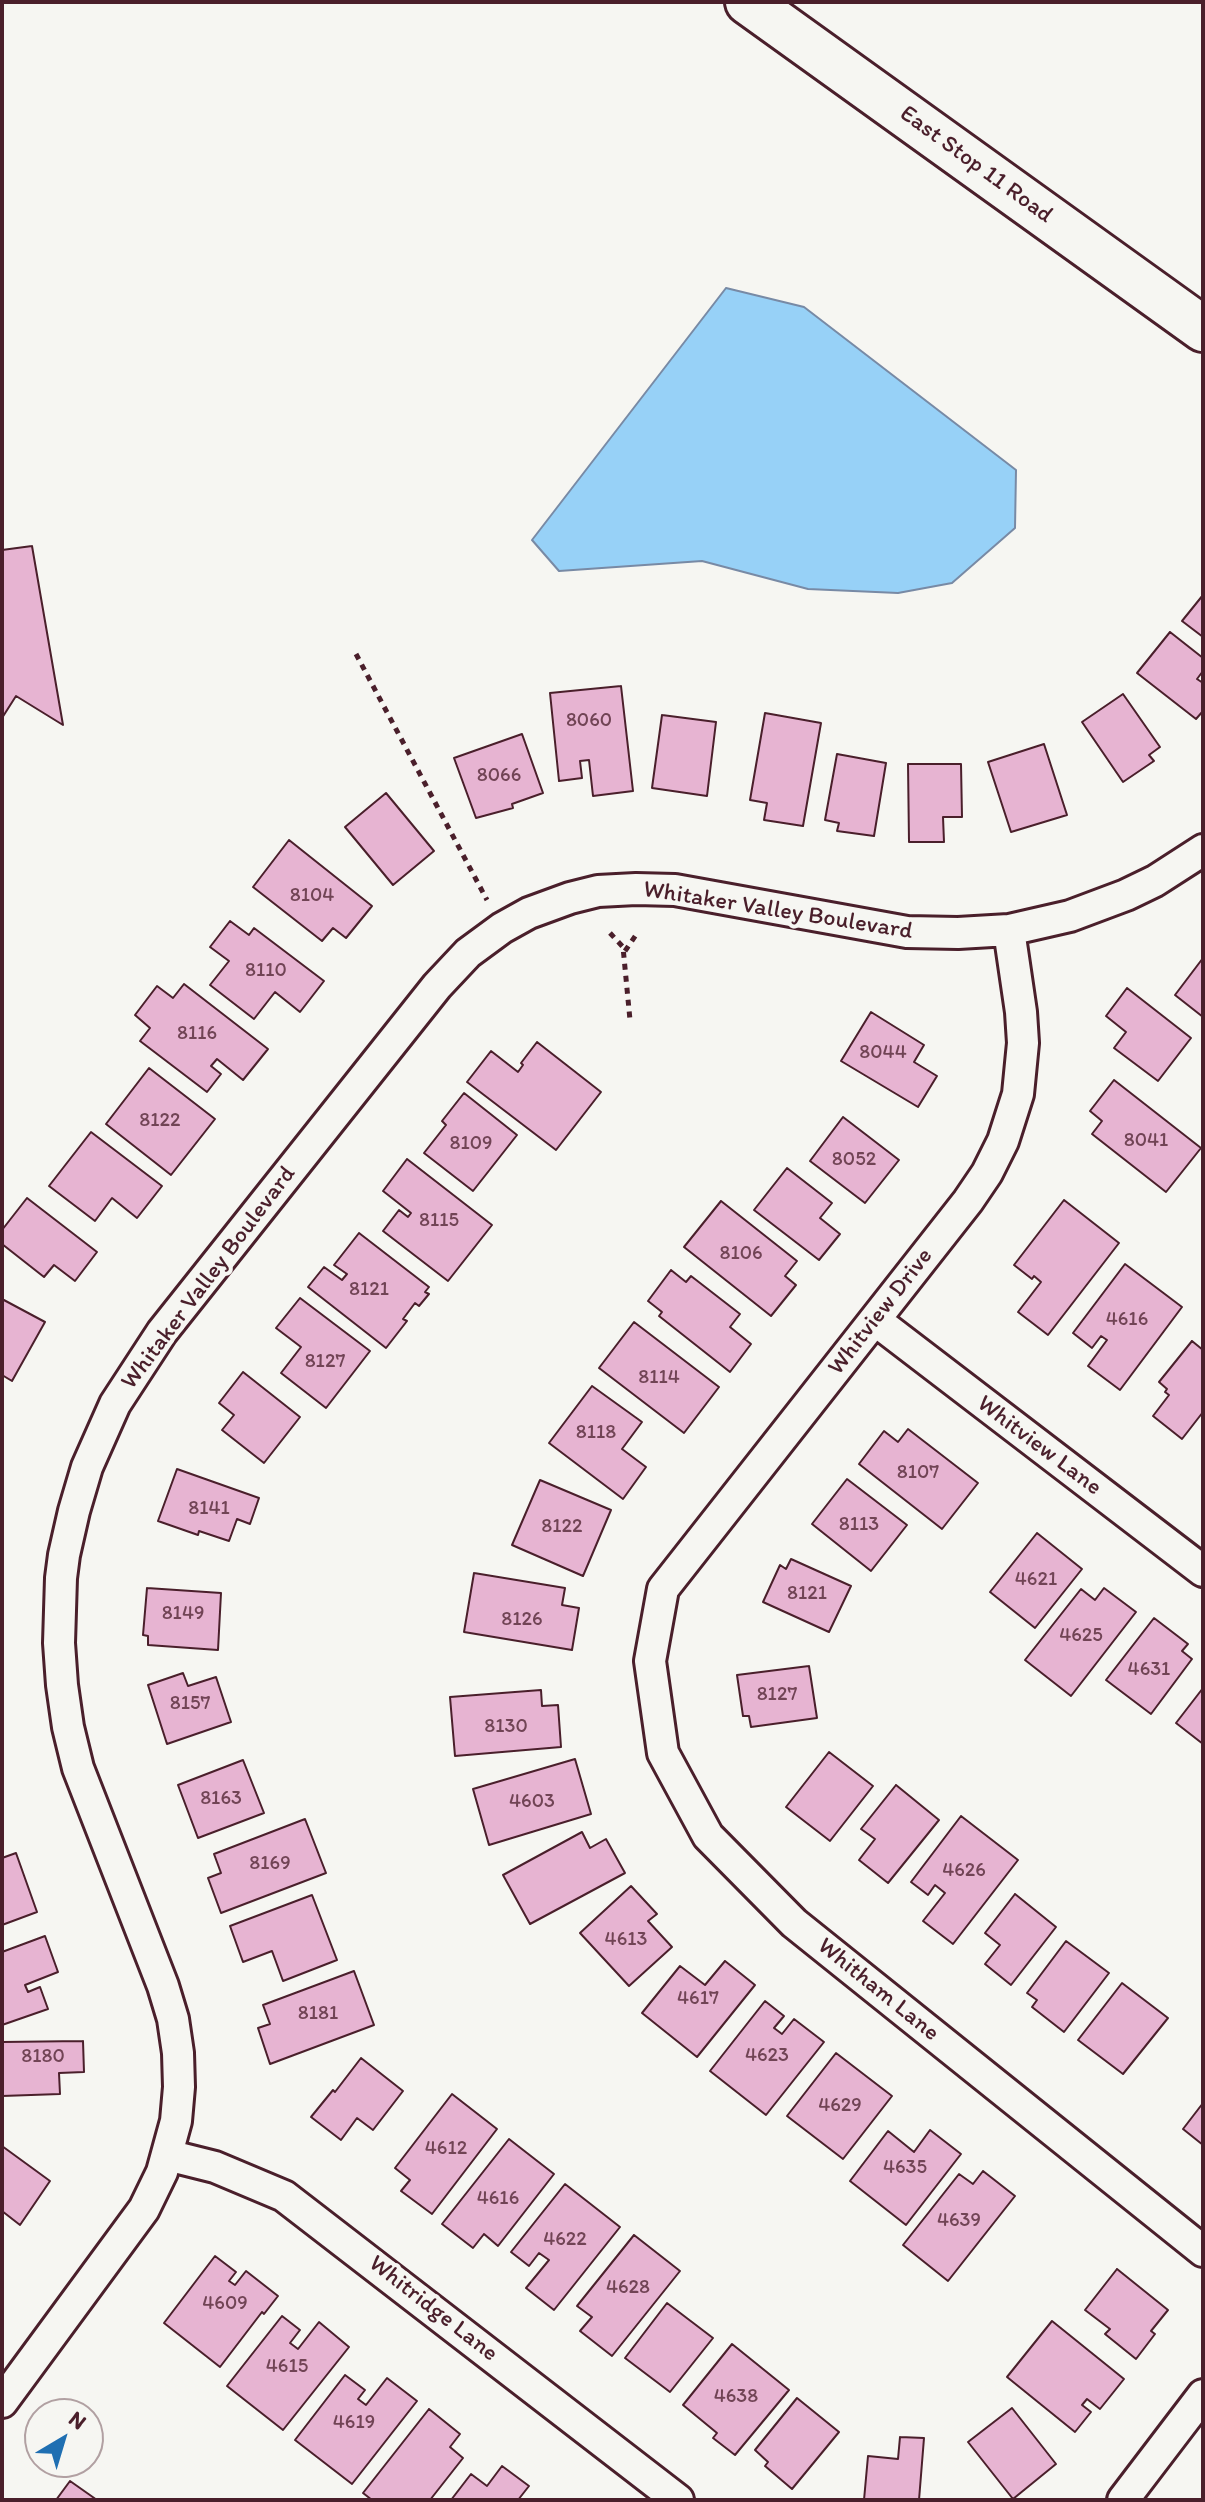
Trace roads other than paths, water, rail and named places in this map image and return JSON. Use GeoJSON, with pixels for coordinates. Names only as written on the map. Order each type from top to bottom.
{"type":"FeatureCollection","features":[{"type":"Feature","properties":{"kind":"main road","name":"East Stop 11 Road"},"geometry":{"type":"LineString","coordinates":[[748,2],[1203,329]]}},
{"type":"Feature","properties":{"kind":"street","name":"Whitaker Valley Boulevard"},"geometry":{"type":"LineString","coordinates":[[2,2402],[133,2227],[154,2191],[176,2121],[178,2053],[173,2019],[163,1986],[84,1788],[68,1727],[59,1643],[61,1578],[74,1511],[87,1467],[115,1404],[162,1332],[437,986],[468,953],[529,913],[598,891],[675,890],[907,932],[932,934],[1009,930],[1070,916],[1126,895],[1155,881],[1203,850]]}},
{"type":"Feature","properties":{"kind":"street","name":"Whitview Drive"},"geometry":{"type":"LineString","coordinates":[[650,1661],[663,1589],[976,1190],[996,1158],[1018,1094],[1023,1043],[1009,930]]}},
{"type":"Feature","properties":{"kind":"street","name":"Whitview Lane"},"geometry":{"type":"LineString","coordinates":[[875,1320],[1203,1571]]}},
{"type":"Feature","properties":{"kind":"street","name":"Whitham Lane"},"geometry":{"type":"LineString","coordinates":[[650,1661],[663,1753],[708,1836],[794,1923],[1203,2251]]}},
{"type":"Feature","properties":{"kind":"street","name":"Whitridge Lane"},"geometry":{"type":"LineString","coordinates":[[167,2155],[215,2167],[284,2196],[678,2500]]}},
{"type":"Feature","properties":{"kind":"street"},"geometry":{"type":"LineString","coordinates":[[1123,2500],[1203,2395]]}},
{"type":"Feature","properties":{"kind":"water"},"geometry":{"type":"Polygon","coordinates":[[[726,288],[804,307],[1016,470],[1015,528],[952,583],[898,593],[808,589],[702,561],[559,571],[532,540],[726,288]]]}}]}
